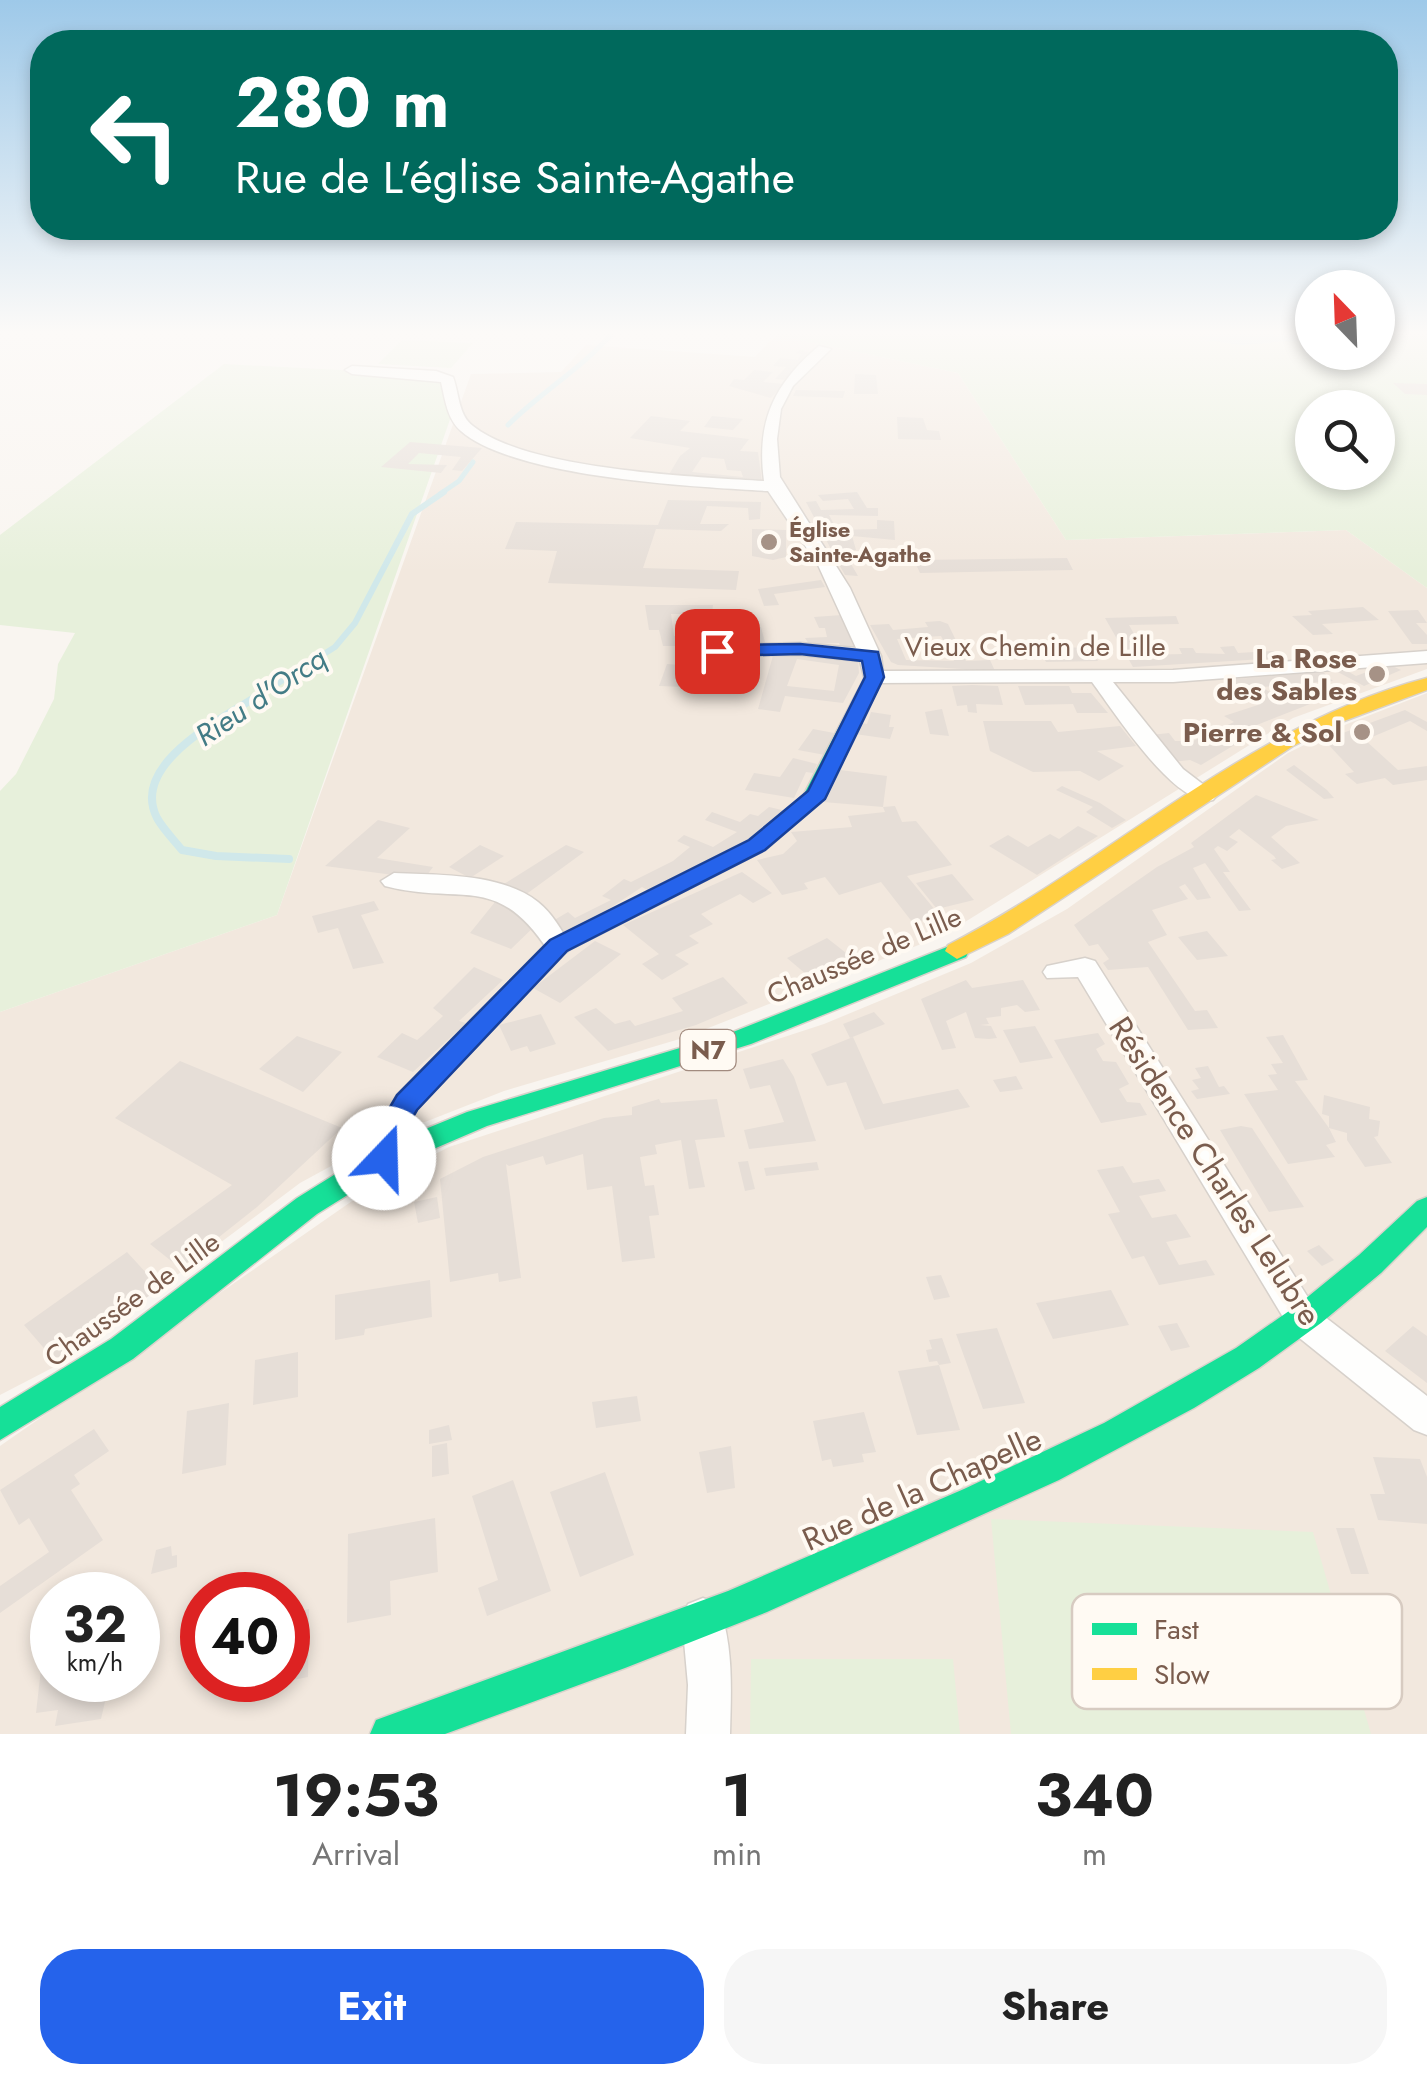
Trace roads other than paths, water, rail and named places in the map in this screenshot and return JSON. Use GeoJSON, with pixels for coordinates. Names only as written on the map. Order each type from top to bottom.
{"type":"FeatureCollection","features":[{"type":"Feature","properties":{"kind":"street"},"geometry":{"type":"LineString","coordinates":[[455,412],[469,431],[490,443],[533,455],[713,484],[774,486]]}},
{"type":"Feature","properties":{"kind":"street"},"geometry":{"type":"LineString","coordinates":[[771,412],[767,426],[774,486],[790,504],[826,566],[873,666]]}},
{"type":"Feature","properties":{"kind":"street"},"geometry":{"type":"LineString","coordinates":[[717,651],[800,649],[873,666]]}},
{"type":"Feature","properties":{"kind":"street","name":"Vieux Chemin de Lille"},"geometry":{"type":"LineString","coordinates":[[384,1158],[384,1141],[407,1102],[558,946],[718,867],[791,819],[817,794],[873,666],[1099,678],[1427,657]]}},
{"type":"Feature","properties":{"kind":"street","name":"Vieux Chemin de Lille"},"geometry":{"type":"LineString","coordinates":[[1099,678],[1175,774],[1205,795]]}},
{"type":"Feature","properties":{"kind":"street","name":"Chaussée de Lille"},"geometry":{"type":"LineString","coordinates":[[0,1425],[122,1349],[307,1206],[384,1158],[477,1119],[657,1067],[908,973],[1042,906],[1310,729],[1427,684]]}},
{"type":"Feature","properties":{"kind":"street"},"geometry":{"type":"LineString","coordinates":[[394,881],[468,888],[522,902],[542,919],[558,946]]}},
{"type":"Feature","properties":{"kind":"street","name":"Résidence Charles Lelubre"},"geometry":{"type":"LineString","coordinates":[[1057,972],[1085,967],[1304,1321],[1427,1418]]}},
{"type":"Feature","properties":{"kind":"street","name":"Rue de la Chapelle"},"geometry":{"type":"LineString","coordinates":[[390,1734],[704,1619],[1046,1472],[1166,1407],[1304,1321],[1406,1235],[1427,1210]]}},
{"type":"Feature","properties":{"kind":"street"},"geometry":{"type":"LineString","coordinates":[[704,1619],[710,1685],[708,1734]]}},
{"type":"Feature","properties":{"kind":"waterway","name":"Rieu d'Orcq"},"geometry":{"type":"LineString","coordinates":[[508,425],[522,412]]}},
{"type":"Feature","properties":{"kind":"waterway","name":"Rieu d'Orcq"},"geometry":{"type":"LineString","coordinates":[[440,494],[459,481],[473,462]]}},
{"type":"Feature","properties":{"kind":"waterway","name":"Rieu d'Orcq"},"geometry":{"type":"LineString","coordinates":[[250,701],[335,647],[355,623],[412,514],[444,492]]}},
{"type":"Feature","properties":{"kind":"waterway","name":"Rieu d'Orcq"},"geometry":{"type":"LineString","coordinates":[[254,698],[182,747],[156,780],[152,799],[157,818],[182,850],[216,856],[289,859]]}},
{"type":"Feature","properties":{"kind":"place","name":"Église Sainte-Agathe"},"geometry":{"type":"Point","coordinates":[769,542]}},
{"type":"Feature","properties":{"kind":"place","name":"La Rose des Sables"},"geometry":{"type":"Point","coordinates":[1377,674]}},
{"type":"Feature","properties":{"kind":"place","name":"Pierre & Sol"},"geometry":{"type":"Point","coordinates":[1362,732]}}]}
